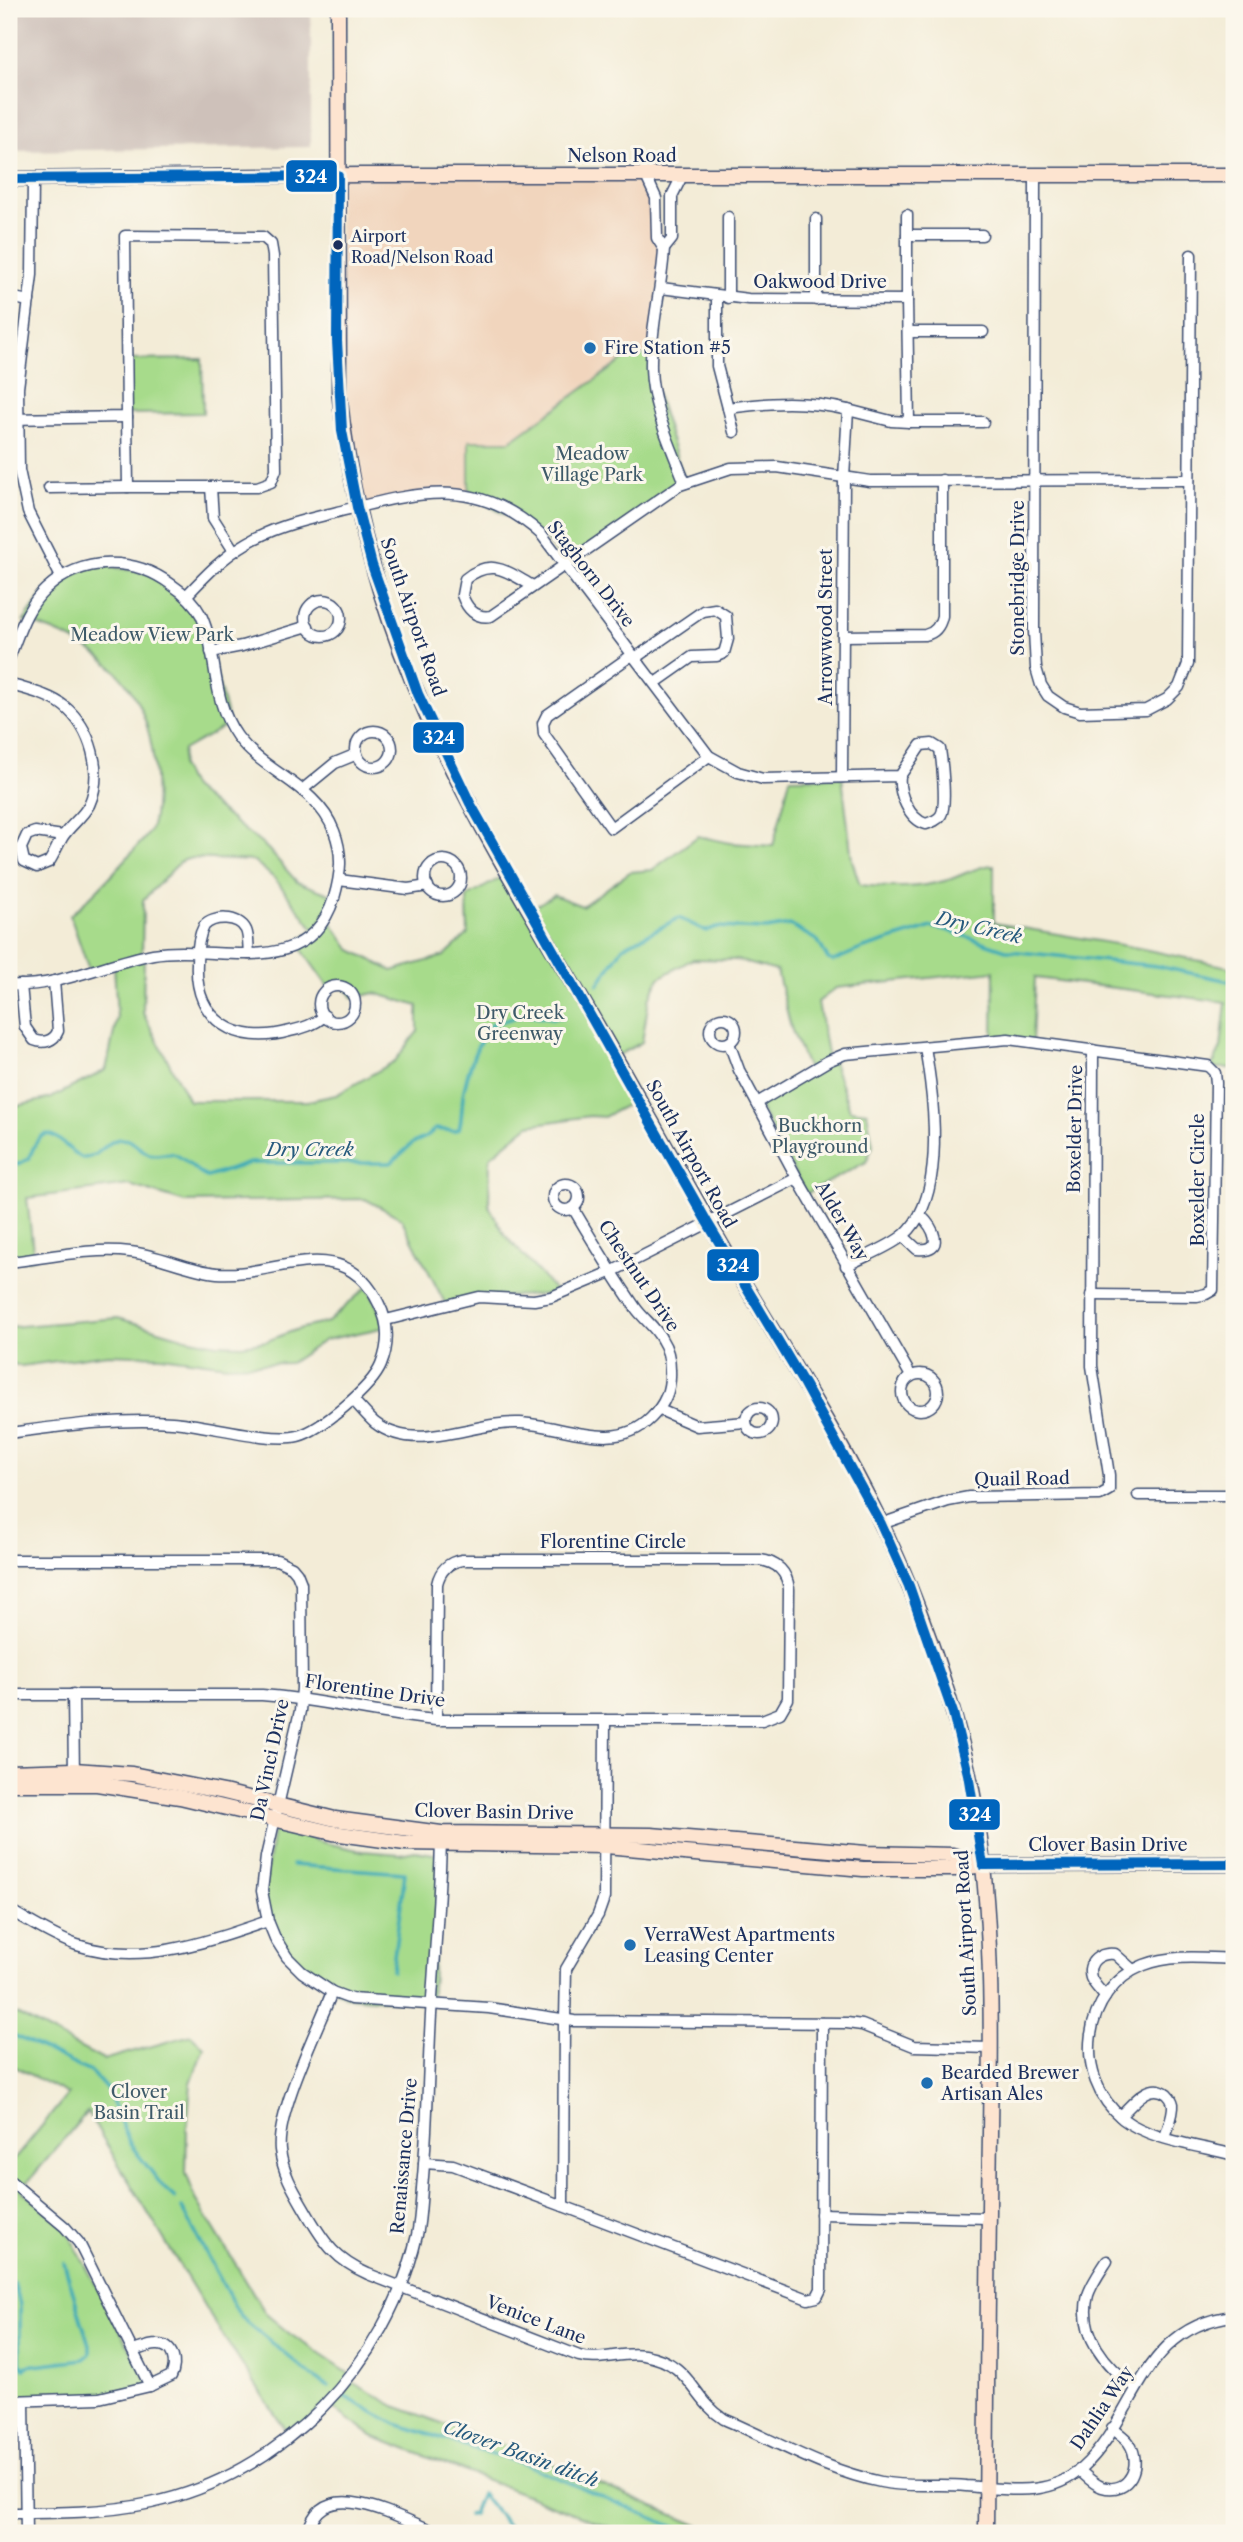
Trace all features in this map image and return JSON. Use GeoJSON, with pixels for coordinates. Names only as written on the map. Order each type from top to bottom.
{"type":"FeatureCollection","features":[{"type":"Feature","properties":{"kind":"main road","name":"South Airport Road"},"geometry":{"type":"LineString","coordinates":[[338,9],[339,391],[342,431],[357,507],[387,610],[430,722],[470,803],[707,1222],[804,1384],[881,1524],[909,1586],[953,1713],[968,1774],[983,1865],[989,1936],[991,2048],[986,2533]]}},
{"type":"Feature","properties":{"kind":"main road","name":"Nelson Road"},"geometry":{"type":"LineString","coordinates":[[9,179],[1234,175]]}},
{"type":"Feature","properties":{"kind":"main road","name":"Clover Basin Drive"},"geometry":{"type":"LineString","coordinates":[[9,1772],[74,1777],[97,1784],[276,1812],[369,1839],[605,1839],[863,1869],[956,1869],[983,1865],[1234,1864]]}},
{"type":"Feature","properties":{"kind":"main road","name":"Clover Basin Drive"},"geometry":{"type":"LineString","coordinates":[[9,1784],[74,1777]]}},
{"type":"Feature","properties":{"kind":"street","name":"Stonebridge Drive"},"geometry":{"type":"LineString","coordinates":[[1035,174],[1036,667],[1041,685],[1048,696],[1064,707],[1080,712],[1146,710],[1167,699],[1179,687],[1188,664],[1191,255]]}},
{"type":"Feature","properties":{"kind":"street"},"geometry":{"type":"LineString","coordinates":[[646,176],[656,198],[657,238],[664,249]]}},
{"type":"Feature","properties":{"kind":"street"},"geometry":{"type":"LineString","coordinates":[[682,176],[672,197],[672,239],[664,249],[651,355],[658,412],[685,483]]}},
{"type":"Feature","properties":{"kind":"street"},"geometry":{"type":"LineString","coordinates":[[33,179],[32,275],[13,419],[23,498],[32,523],[61,577]]}},
{"type":"Feature","properties":{"kind":"street"},"geometry":{"type":"LineString","coordinates":[[907,215],[907,300]]}},
{"type":"Feature","properties":{"kind":"street"},"geometry":{"type":"LineString","coordinates":[[728,217],[718,366],[734,432]]}},
{"type":"Feature","properties":{"kind":"street"},"geometry":{"type":"LineString","coordinates":[[816,219],[816,300]]}},
{"type":"Feature","properties":{"kind":"street"},"geometry":{"type":"LineString","coordinates":[[907,234],[982,235]]}},
{"type":"Feature","properties":{"kind":"street"},"geometry":{"type":"LineString","coordinates":[[50,488],[261,487],[272,481],[276,472],[273,256],[272,246],[267,239],[252,235],[125,236],[128,487]]}},
{"type":"Feature","properties":{"kind":"street","name":"Oakwood Drive"},"geometry":{"type":"LineString","coordinates":[[661,288],[722,297],[907,300],[909,422]]}},
{"type":"Feature","properties":{"kind":"street"},"geometry":{"type":"LineString","coordinates":[[9,297],[29,301]]}},
{"type":"Feature","properties":{"kind":"street"},"geometry":{"type":"LineString","coordinates":[[908,332],[984,332]]}},
{"type":"Feature","properties":{"kind":"street"},"geometry":{"type":"LineString","coordinates":[[728,408],[771,402],[805,403],[891,421],[983,422]]}},
{"type":"Feature","properties":{"kind":"street"},"geometry":{"type":"LineString","coordinates":[[844,478],[848,410]]}},
{"type":"Feature","properties":{"kind":"street"},"geometry":{"type":"LineString","coordinates":[[13,419],[127,417]]}},
{"type":"Feature","properties":{"kind":"street"},"geometry":{"type":"LineString","coordinates":[[533,586],[498,568],[486,567],[466,579],[462,595],[475,614],[487,617],[566,564],[685,483],[724,470],[750,466],[777,467],[870,481],[1189,480]]}},
{"type":"Feature","properties":{"kind":"street","name":"Arrowwood Street"},"geometry":{"type":"LineString","coordinates":[[842,777],[844,478]]}},
{"type":"Feature","properties":{"kind":"street"},"geometry":{"type":"LineString","coordinates":[[843,636],[925,635],[932,633],[940,625],[942,481]]}},
{"type":"Feature","properties":{"kind":"street"},"geometry":{"type":"LineString","coordinates":[[211,487],[213,518],[234,551]]}},
{"type":"Feature","properties":{"kind":"street","name":"Staghorn Drive"},"geometry":{"type":"LineString","coordinates":[[187,596],[234,551],[278,527],[423,493],[469,495],[496,505],[529,524],[548,541],[709,757],[738,772],[763,779],[900,776]]}},
{"type":"Feature","properties":{"kind":"street"},"geometry":{"type":"LineString","coordinates":[[9,658],[30,607],[61,577],[95,564],[123,564],[158,575],[187,596],[201,615],[211,652],[217,693],[229,724],[250,751],[302,790],[322,811],[333,829],[340,855],[339,880],[328,911],[319,926],[278,953],[164,953],[54,981],[15,985],[27,1032],[34,1040],[45,1042],[54,1037],[58,1028],[54,981]]}},
{"type":"Feature","properties":{"kind":"street"},"geometry":{"type":"LineString","coordinates":[[655,683],[692,657],[717,656],[724,653],[729,636],[726,616],[716,609],[703,611],[547,715],[543,723],[544,734],[611,828],[709,757]]}},
{"type":"Feature","properties":{"kind":"street"},"geometry":{"type":"LineString","coordinates":[[211,652],[249,644],[308,626]]}},
{"type":"Feature","properties":{"kind":"street"},"geometry":{"type":"LineString","coordinates":[[9,684],[62,705],[78,722],[89,740],[95,770],[92,795],[80,819],[63,836]]}},
{"type":"Feature","properties":{"kind":"street"},"geometry":{"type":"LineString","coordinates":[[928,743],[939,748],[943,810],[937,819],[926,824],[916,820],[900,789],[900,776],[921,745],[928,743]]}},
{"type":"Feature","properties":{"kind":"street"},"geometry":{"type":"LineString","coordinates":[[302,790],[335,763],[357,754]]}},
{"type":"Feature","properties":{"kind":"street"},"geometry":{"type":"LineString","coordinates":[[339,880],[408,889],[428,886]]}},
{"type":"Feature","properties":{"kind":"street"},"geometry":{"type":"LineString","coordinates":[[249,954],[244,926],[235,921],[221,919],[205,924],[197,952],[197,989],[200,999],[213,1016],[233,1030],[253,1036],[269,1036],[311,1025],[325,1016]]}},
{"type":"Feature","properties":{"kind":"street","name":"Boxelder Drive"},"geometry":{"type":"LineString","coordinates":[[757,1103],[828,1061],[845,1054],[999,1038],[1093,1050],[1093,1376],[1109,1475]]}},
{"type":"Feature","properties":{"kind":"street","name":"Alder Way"},"geometry":{"type":"LineString","coordinates":[[729,1043],[739,1070],[797,1178],[911,1377]]}},
{"type":"Feature","properties":{"kind":"street"},"geometry":{"type":"LineString","coordinates":[[846,1266],[903,1236],[920,1216],[929,1196],[933,1177],[931,1085],[925,1047]]}},
{"type":"Feature","properties":{"kind":"street","name":"Boxelder Circle"},"geometry":{"type":"LineString","coordinates":[[1091,1295],[1191,1296],[1211,1292],[1214,1286],[1216,1083],[1213,1071],[1200,1063],[1093,1050]]}},
{"type":"Feature","properties":{"kind":"street"},"geometry":{"type":"LineString","coordinates":[[386,1320],[479,1297],[545,1299],[611,1272],[797,1178]]}},
{"type":"Feature","properties":{"kind":"street","name":"Chestnut Drive"},"geometry":{"type":"LineString","coordinates":[[573,1208],[611,1272],[640,1314],[660,1335],[668,1353],[670,1386],[660,1410]]}},
{"type":"Feature","properties":{"kind":"street"},"geometry":{"type":"LineString","coordinates":[[903,1236],[917,1249],[925,1250],[932,1245],[935,1232],[920,1216]]}},
{"type":"Feature","properties":{"kind":"street"},"geometry":{"type":"LineString","coordinates":[[9,1262],[124,1251],[205,1271],[232,1273],[305,1261],[325,1262],[345,1268],[368,1286],[386,1320],[386,1344],[374,1379],[353,1400],[307,1432],[279,1438],[192,1423],[133,1421],[95,1422],[9,1433]]}},
{"type":"Feature","properties":{"kind":"street"},"geometry":{"type":"LineString","coordinates":[[353,1400],[370,1419],[383,1428],[411,1437],[518,1423],[601,1436],[619,1436],[640,1428],[660,1410],[697,1426],[746,1422]]}},
{"type":"Feature","properties":{"kind":"street","name":"Quail Road"},"geometry":{"type":"LineString","coordinates":[[881,1524],[969,1497],[1101,1494],[1109,1489],[1109,1475]]}},
{"type":"Feature","properties":{"kind":"street"},"geometry":{"type":"LineString","coordinates":[[1138,1494],[1234,1495]]}},
{"type":"Feature","properties":{"kind":"street","name":"Da Vinci Drive"},"geometry":{"type":"LineString","coordinates":[[9,1560],[277,1560],[286,1562],[297,1573],[302,1587],[301,1699],[262,1882],[268,1921],[282,1951],[308,1978],[332,1992],[368,2001],[431,2003],[593,2022],[853,2023],[914,2046],[991,2048]]}},
{"type":"Feature","properties":{"kind":"street","name":"Florentine Circle"},"geometry":{"type":"LineString","coordinates":[[436,1720],[438,1581],[446,1567],[462,1560],[760,1560],[774,1563],[785,1574],[789,1589],[789,1694],[785,1707],[776,1715]]}},
{"type":"Feature","properties":{"kind":"street"},"geometry":{"type":"LineString","coordinates":[[74,1694],[74,1777]]}},
{"type":"Feature","properties":{"kind":"street","name":"Florentine Drive"},"geometry":{"type":"LineString","coordinates":[[9,1695],[246,1695],[301,1699],[394,1716],[436,1720],[758,1721],[776,1715]]}},
{"type":"Feature","properties":{"kind":"street"},"geometry":{"type":"LineString","coordinates":[[563,2206],[566,1969],[598,1915],[604,1898],[605,1720]]}},
{"type":"Feature","properties":{"kind":"street","name":"Renaissance Drive"},"geometry":{"type":"LineString","coordinates":[[9,2513],[102,2511],[165,2500],[210,2484],[268,2453],[312,2419],[347,2380],[382,2328],[400,2286],[417,2234],[424,2163],[441,1839]]}},
{"type":"Feature","properties":{"kind":"street"},"geometry":{"type":"LineString","coordinates":[[9,1910],[75,1944],[134,1954],[173,1950],[268,1921]]}},
{"type":"Feature","properties":{"kind":"street"},"geometry":{"type":"LineString","coordinates":[[1105,1997],[1091,1976],[1091,1966],[1096,1958],[1104,1954],[1115,1954],[1133,1970]]}},
{"type":"Feature","properties":{"kind":"street"},"geometry":{"type":"LineString","coordinates":[[1234,1959],[1168,1958],[1133,1970],[1116,1983],[1105,1997],[1091,2024],[1090,2057],[1101,2092],[1120,2116],[1135,2126],[1165,2137],[1234,2155]]}},
{"type":"Feature","properties":{"kind":"street","name":"Venice Lane"},"geometry":{"type":"LineString","coordinates":[[332,1992],[284,2114],[280,2138],[282,2159],[293,2191],[331,2250],[357,2270],[579,2356],[596,2359],[635,2354],[660,2360],[682,2372],[709,2407],[723,2419],[855,2475],[899,2485],[986,2489]]}},
{"type":"Feature","properties":{"kind":"street"},"geometry":{"type":"LineString","coordinates":[[424,2163],[453,2165],[808,2300],[817,2297],[820,2292],[821,2022]]}},
{"type":"Feature","properties":{"kind":"street"},"geometry":{"type":"LineString","coordinates":[[1120,2116],[1147,2092],[1163,2092],[1173,2104],[1165,2137]]}},
{"type":"Feature","properties":{"kind":"street"},"geometry":{"type":"LineString","coordinates":[[9,2181],[65,2227],[84,2251],[150,2386]]}},
{"type":"Feature","properties":{"kind":"street"},"geometry":{"type":"LineString","coordinates":[[821,2214],[989,2218]]}},
{"type":"Feature","properties":{"kind":"street"},"geometry":{"type":"LineString","coordinates":[[1107,2261],[1089,2293],[1087,2323],[1105,2361],[1136,2388]]}},
{"type":"Feature","properties":{"kind":"street","name":"Dahlia Way"},"geometry":{"type":"LineString","coordinates":[[986,2489],[1023,2491],[1048,2487],[1079,2470],[1092,2457],[1159,2354],[1178,2338],[1208,2322],[1234,2316]]}},
{"type":"Feature","properties":{"kind":"street"},"geometry":{"type":"LineString","coordinates":[[9,2401],[99,2398],[150,2386],[171,2376],[173,2356],[166,2347],[159,2345],[133,2351]]}},
{"type":"Feature","properties":{"kind":"street"},"geometry":{"type":"LineString","coordinates":[[24,2401],[26,2533]]}},
{"type":"Feature","properties":{"kind":"street"},"geometry":{"type":"LineString","coordinates":[[1079,2470],[1096,2484],[1107,2488],[1122,2486],[1131,2478],[1135,2466],[1132,2450],[1127,2440],[1112,2428]]}},
{"type":"Feature","properties":{"kind":"street"},"geometry":{"type":"LineString","coordinates":[[308,2533],[317,2511],[329,2504],[342,2502],[362,2504],[438,2533]]}},
{"type":"Feature","properties":{"kind":"shaded area"},"geometry":{"type":"Polygon","coordinates":[[[9,9],[311,9],[311,147],[9,151],[9,9]]]}},
{"type":"Feature","properties":{"kind":"shaded area"},"geometry":{"type":"Polygon","coordinates":[[[338,176],[646,176],[664,249],[651,355],[630,355],[509,441],[469,441],[469,495],[452,493],[357,507],[348,464],[338,176]]]}},
{"type":"Feature","properties":{"kind":"green space","name":"Meadow Village Park"},"geometry":{"type":"Polygon","coordinates":[[[630,355],[651,355],[652,380],[685,483],[566,564],[542,535],[469,495],[469,441],[510,441],[630,355]]]}},
{"type":"Feature","properties":{"kind":"green space"},"geometry":{"type":"Polygon","coordinates":[[[202,359],[203,413],[127,414],[126,360],[202,359]]]}},
{"type":"Feature","properties":{"kind":"green space"},"geometry":{"type":"Polygon","coordinates":[[[9,366],[19,366],[18,419],[9,419],[9,366]]]}},
{"type":"Feature","properties":{"kind":"green space","name":"Dry Creek Greenway"},"geometry":{"type":"Polygon","coordinates":[[[95,564],[158,575],[201,615],[229,724],[183,750],[181,766],[192,788],[268,849],[297,882],[335,896],[326,915],[350,949],[392,971],[444,956],[468,934],[467,897],[509,873],[530,909],[554,895],[582,906],[630,872],[652,870],[698,836],[730,843],[773,846],[790,778],[842,777],[852,860],[860,885],[925,885],[994,865],[994,923],[1234,968],[1234,1068],[1211,1068],[1221,1048],[1226,1002],[1035,978],[1032,1041],[993,1039],[994,971],[836,988],[818,1002],[828,1060],[832,1059],[850,1110],[867,1112],[873,1146],[866,1162],[806,1194],[757,1103],[809,1072],[791,1028],[777,971],[736,960],[693,959],[659,978],[649,999],[642,1042],[615,1057],[638,1099],[604,1117],[590,1116],[529,1125],[490,1157],[489,1206],[505,1235],[558,1294],[485,1297],[446,1305],[401,1218],[365,1199],[185,1202],[129,1185],[27,1198],[34,1259],[9,1262],[9,1108],[51,1098],[106,1070],[117,1018],[114,964],[89,970],[70,915],[104,884],[148,834],[153,822],[156,789],[150,736],[130,689],[115,670],[97,655],[75,641],[24,621],[47,588],[95,564]],[[192,858],[181,861],[143,900],[143,1013],[189,1101],[308,1101],[336,1095],[395,1061],[418,1031],[418,1006],[375,993],[353,998],[344,988],[329,988],[297,943],[314,929],[275,879],[254,861],[192,858]]]}},
{"type":"Feature","properties":{"kind":"green space"},"geometry":{"type":"Polygon","coordinates":[[[368,1286],[386,1327],[325,1340],[290,1363],[227,1365],[161,1356],[108,1354],[21,1366],[9,1363],[9,1327],[118,1318],[186,1338],[217,1344],[242,1345],[267,1341],[298,1329],[328,1322],[368,1286]]]}},
{"type":"Feature","properties":{"kind":"green space"},"geometry":{"type":"Polygon","coordinates":[[[273,1827],[362,1851],[400,1854],[415,1851],[440,1855],[431,2003],[346,1997],[292,1964],[263,1901],[273,1827]]]}},
{"type":"Feature","properties":{"kind":"green space","name":"Clover Basin Trail"},"geometry":{"type":"Polygon","coordinates":[[[9,2010],[103,2060],[191,2035],[204,2047],[191,2083],[187,2128],[186,2173],[196,2199],[266,2314],[290,2334],[351,2375],[348,2380],[395,2406],[538,2458],[716,2533],[625,2533],[372,2436],[327,2404],[290,2437],[217,2327],[87,2112],[21,2190],[65,2227],[150,2386],[130,2392],[9,2401],[9,2166],[68,2094],[9,2064],[9,2010]]]}},
{"type":"Feature","properties":{"kind":"waterway","name":"Dry Creek"},"geometry":{"type":"LineString","coordinates":[[598,985],[623,947],[679,918],[706,931],[716,927],[766,929],[790,925],[818,941],[828,959],[833,961],[861,949],[932,927],[1009,951],[1156,966],[1234,982]]}},
{"type":"Feature","properties":{"kind":"waterway","name":"Dry Creek"},"geometry":{"type":"LineString","coordinates":[[9,1168],[29,1159],[43,1135],[55,1137],[83,1158],[93,1155],[111,1142],[125,1139],[149,1154],[176,1155],[207,1177],[250,1163],[391,1163],[413,1143],[435,1129],[459,1129],[464,1090],[471,1065],[482,1038],[492,1024],[526,1014],[563,1017]]}},
{"type":"Feature","properties":{"kind":"waterway"},"geometry":{"type":"LineString","coordinates":[[292,1865],[405,1873],[392,1971]]}},
{"type":"Feature","properties":{"kind":"waterway","name":"Clover Basin ditch"},"geometry":{"type":"LineString","coordinates":[[9,2033],[92,2073],[108,2091],[130,2144],[175,2198]]}},
{"type":"Feature","properties":{"kind":"waterway","name":"Clover Basin ditch"},"geometry":{"type":"LineString","coordinates":[[182,2208],[240,2316],[313,2377],[329,2387]]}},
{"type":"Feature","properties":{"kind":"waterway"},"geometry":{"type":"LineString","coordinates":[[14,2283],[20,2305],[20,2362],[25,2369],[27,2366],[84,2359],[90,2354],[90,2348],[64,2263]]}},
{"type":"Feature","properties":{"kind":"waterway","name":"Clover Basin ditch"},"geometry":{"type":"LineString","coordinates":[[345,2397],[396,2424],[524,2464],[689,2533]]}},
{"type":"Feature","properties":{"kind":"waterway"},"geometry":{"type":"LineString","coordinates":[[481,2493],[513,2533]]}},
{"type":"Feature","properties":{"kind":"waterway"},"geometry":{"type":"LineString","coordinates":[[468,2515],[473,2514],[481,2493]]}},
{"type":"Feature","properties":{"kind":"transit line","name":"324"},"geometry":{"type":"LineString","coordinates":[[9,179],[338,176],[337,341],[342,431],[372,565],[418,694],[470,803],[707,1222],[804,1384],[881,1524],[909,1586],[953,1713],[968,1774],[983,1865],[1234,1864]]}},
{"type":"Feature","properties":{"kind":"place","name":"Airport Road/Nelson Road"},"geometry":{"type":"Point","coordinates":[338,245]}},
{"type":"Feature","properties":{"kind":"place","name":"Fire Station #5"},"geometry":{"type":"Point","coordinates":[590,348]}},
{"type":"Feature","properties":{"kind":"place","name":"VerraWest Apartments Leasing Center"},"geometry":{"type":"Point","coordinates":[630,1945]}},
{"type":"Feature","properties":{"kind":"place","name":"Bearded Brewer Artisan Ales"},"geometry":{"type":"Point","coordinates":[927,2083]}},
{"type":"Feature","properties":{"kind":"park label","name":"Meadow View Park"},"geometry":{"type":"Point","coordinates":[152,635]}},
{"type":"Feature","properties":{"kind":"park label","name":"Buckhorn Playground"},"geometry":{"type":"Point","coordinates":[820,1136]}}]}
